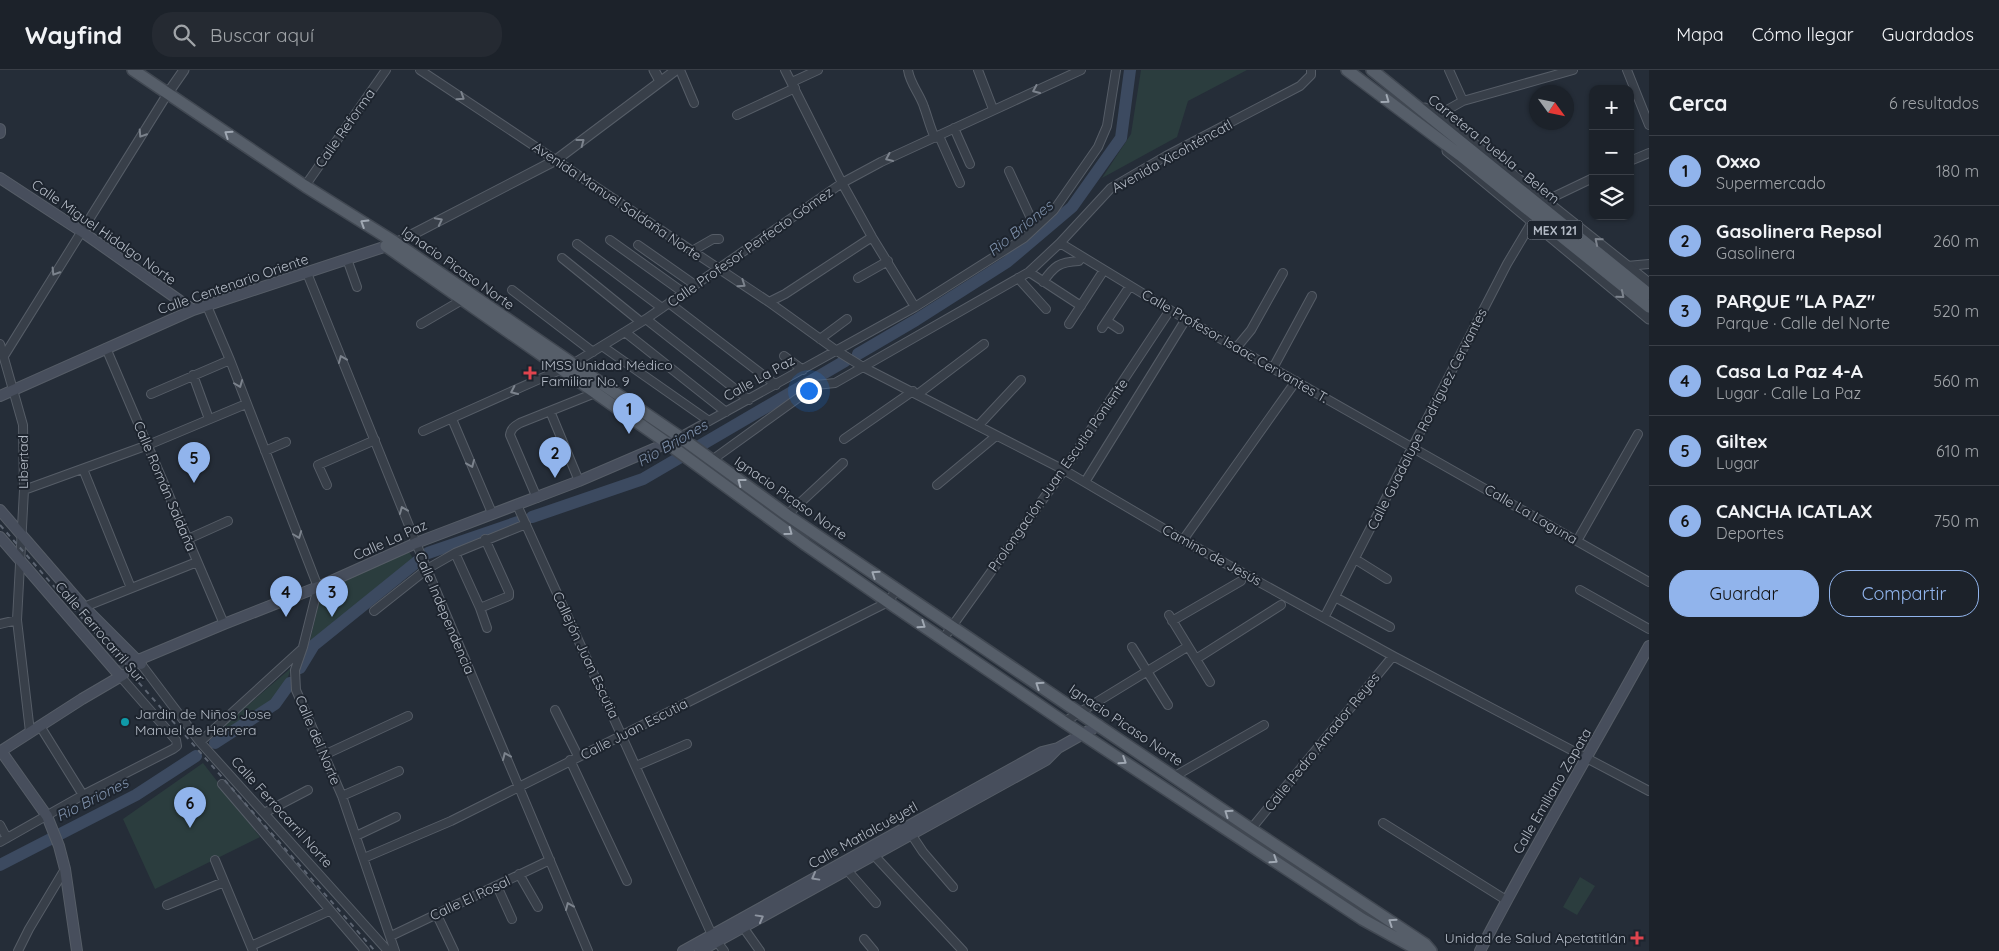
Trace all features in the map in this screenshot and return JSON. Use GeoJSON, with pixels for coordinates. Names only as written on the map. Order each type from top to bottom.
{"type":"FeatureCollection","features":[{"type":"Feature","properties":{"kind":"main road","name":"Ignacio Picaso Norte"},"geometry":{"type":"LineString","coordinates":[[134,70],[566,367],[595,393],[888,602],[1064,722],[1362,919],[1424,949]]}},
{"type":"Feature","properties":{"kind":"main road","name":"Carretera Puebla - Belem"},"geometry":{"type":"LineString","coordinates":[[1347,70],[1409,117],[1463,150],[1649,294]]}},
{"type":"Feature","properties":{"kind":"main road","name":"Carretera Puebla - Belem"},"geometry":{"type":"LineString","coordinates":[[1372,70],[1414,102],[1463,150],[1649,307]]}},
{"type":"Feature","properties":{"kind":"main road","name":"Calle Miguel Hidalgo Norte"},"geometry":{"type":"LineString","coordinates":[[0,178],[81,230],[193,310]]}},
{"type":"Feature","properties":{"kind":"main road","name":"Ignacio Picaso Norte"},"geometry":{"type":"LineString","coordinates":[[391,245],[462,300],[680,438],[787,515],[1175,776],[1424,949]]}},
{"type":"Feature","properties":{"kind":"main road","name":"Calle Centenario Oriente"},"geometry":{"type":"LineString","coordinates":[[0,396],[193,310],[391,245]]}},
{"type":"Feature","properties":{"kind":"main road","name":"Calle La Paz"},"geometry":{"type":"LineString","coordinates":[[138,663],[224,624],[318,587],[416,543],[537,498],[680,438]]}},
{"type":"Feature","properties":{"kind":"main road","name":"Calle Ferrocarril Norte"},"geometry":{"type":"LineString","coordinates":[[0,510],[84,607],[138,663]]}},
{"type":"Feature","properties":{"kind":"main road","name":"Calle Ferrocarril Sur"},"geometry":{"type":"LineString","coordinates":[[0,537],[119,675]]}},
{"type":"Feature","properties":{"kind":"main road","name":"Calle Emiliano Zapata"},"geometry":{"type":"LineString","coordinates":[[1480,951],[1506,900],[1588,758],[1649,646]]}},
{"type":"Feature","properties":{"kind":"main road"},"geometry":{"type":"LineString","coordinates":[[77,951],[65,869],[59,846],[47,816],[0,751],[119,675]]}},
{"type":"Feature","properties":{"kind":"main road","name":"Calle Matlalcuéyetl"},"geometry":{"type":"LineString","coordinates":[[700,951],[714,938],[871,851],[1042,752],[1058,748],[1098,725]]}},
{"type":"Feature","properties":{"kind":"main road","name":"Calle Matlalcuéyetl"},"geometry":{"type":"LineString","coordinates":[[683,951],[743,927],[847,870],[871,851],[911,834],[1046,760],[1058,748]]}},
{"type":"Feature","properties":{"kind":"street"},"geometry":{"type":"LineString","coordinates":[[4,356],[81,230],[184,70]]}},
{"type":"Feature","properties":{"kind":"street","name":"Calle Reforma"},"geometry":{"type":"LineString","coordinates":[[305,186],[386,70]]}},
{"type":"Feature","properties":{"kind":"street","name":"Avenida Manuel Saldaña Norte"},"geometry":{"type":"LineString","coordinates":[[420,70],[692,250],[837,351]]}},
{"type":"Feature","properties":{"kind":"street"},"geometry":{"type":"LineString","coordinates":[[654,70],[660,82]]}},
{"type":"Feature","properties":{"kind":"street"},"geometry":{"type":"LineString","coordinates":[[391,245],[556,160],[676,70]]}},
{"type":"Feature","properties":{"kind":"street"},"geometry":{"type":"LineString","coordinates":[[680,70],[694,103]]}},
{"type":"Feature","properties":{"kind":"street"},"geometry":{"type":"LineString","coordinates":[[785,70],[842,183],[914,306]]}},
{"type":"Feature","properties":{"kind":"street"},"geometry":{"type":"LineString","coordinates":[[736,114],[794,85],[818,70]]}},
{"type":"Feature","properties":{"kind":"street"},"geometry":{"type":"LineString","coordinates":[[908,70],[911,82],[925,108],[928,122],[960,183]]}},
{"type":"Feature","properties":{"kind":"street"},"geometry":{"type":"LineString","coordinates":[[978,70],[993,109]]}},
{"type":"Feature","properties":{"kind":"street","name":"Calle Profesor Perfecto Gómez"},"geometry":{"type":"LineString","coordinates":[[423,431],[566,367],[594,352],[665,306],[842,183],[881,162],[993,109],[1081,70]]}},
{"type":"Feature","properties":{"kind":"street","name":"Calle La Paz"},"geometry":{"type":"LineString","coordinates":[[680,438],[837,351],[1024,238],[1054,210],[1098,147],[1107,126],[1116,70]]}},
{"type":"Feature","properties":{"kind":"street","name":"Avenida Xicohténcatl"},"geometry":{"type":"LineString","coordinates":[[708,458],[816,384],[835,383],[1029,272],[1060,243],[1111,188],[1166,156],[1300,86],[1311,75],[1311,70]]}},
{"type":"Feature","properties":{"kind":"street"},"geometry":{"type":"LineString","coordinates":[[1449,70],[1463,101]]}},
{"type":"Feature","properties":{"kind":"street"},"geometry":{"type":"LineString","coordinates":[[1438,115],[1463,101],[1573,70]]}},
{"type":"Feature","properties":{"kind":"street"},"geometry":{"type":"LineString","coordinates":[[1627,70],[1649,124]]}},
{"type":"Feature","properties":{"kind":"street","name":"Carretera Puebla - Belem"},"geometry":{"type":"LineString","coordinates":[[1414,102],[1438,115],[1649,283]]}},
{"type":"Feature","properties":{"kind":"street","name":"Carretera Puebla - Belem"},"geometry":{"type":"LineString","coordinates":[[1409,117],[1458,161],[1649,319]]}},
{"type":"Feature","properties":{"kind":"street"},"geometry":{"type":"LineString","coordinates":[[954,128],[970,164]]}},
{"type":"Feature","properties":{"kind":"street"},"geometry":{"type":"LineString","coordinates":[[1634,160],[1649,153]]}},
{"type":"Feature","properties":{"kind":"street"},"geometry":{"type":"LineString","coordinates":[[1009,172],[1035,228]]}},
{"type":"Feature","properties":{"kind":"street"},"geometry":{"type":"LineString","coordinates":[[1547,200],[1589,180]]}},
{"type":"Feature","properties":{"kind":"street","name":"Calle Guadalupe Rodríguez Cervantes"},"geometry":{"type":"LineString","coordinates":[[1324,618],[1507,264],[1532,222]]}},
{"type":"Feature","properties":{"kind":"street"},"geometry":{"type":"LineString","coordinates":[[769,302],[785,294],[872,237]]}},
{"type":"Feature","properties":{"kind":"street"},"geometry":{"type":"LineString","coordinates":[[692,250],[713,239],[719,239]]}},
{"type":"Feature","properties":{"kind":"street"},"geometry":{"type":"LineString","coordinates":[[610,240],[684,293]]}},
{"type":"Feature","properties":{"kind":"street","name":"Calle Profesor Isaac Cervantes T."},"geometry":{"type":"LineString","coordinates":[[1060,243],[1170,310],[1412,447]]}},
{"type":"Feature","properties":{"kind":"street"},"geometry":{"type":"LineString","coordinates":[[577,244],[776,385]]}},
{"type":"Feature","properties":{"kind":"street"},"geometry":{"type":"LineString","coordinates":[[638,245],[695,285]]}},
{"type":"Feature","properties":{"kind":"street"},"geometry":{"type":"LineString","coordinates":[[1043,282],[1058,265],[1079,260],[1081,257]]}},
{"type":"Feature","properties":{"kind":"street"},"geometry":{"type":"LineString","coordinates":[[562,258],[749,400]]}},
{"type":"Feature","properties":{"kind":"street"},"geometry":{"type":"LineString","coordinates":[[348,259],[357,288]]}},
{"type":"Feature","properties":{"kind":"street"},"geometry":{"type":"LineString","coordinates":[[858,278],[888,261]]}},
{"type":"Feature","properties":{"kind":"street"},"geometry":{"type":"LineString","coordinates":[[1627,266],[1649,264]]}},
{"type":"Feature","properties":{"kind":"street"},"geometry":{"type":"LineString","coordinates":[[1070,324],[1104,270]]}},
{"type":"Feature","properties":{"kind":"street"},"geometry":{"type":"LineString","coordinates":[[1029,272],[1081,306]]}},
{"type":"Feature","properties":{"kind":"street","name":"Calle Independencia"},"geometry":{"type":"LineString","coordinates":[[307,273],[416,543],[588,951]]}},
{"type":"Feature","properties":{"kind":"street"},"geometry":{"type":"LineString","coordinates":[[1236,347],[1251,330],[1283,273]]}},
{"type":"Feature","properties":{"kind":"street"},"geometry":{"type":"LineString","coordinates":[[1018,278],[1046,309]]}},
{"type":"Feature","properties":{"kind":"street"},"geometry":{"type":"LineString","coordinates":[[1102,328],[1130,286]]}},
{"type":"Feature","properties":{"kind":"street"},"geometry":{"type":"LineString","coordinates":[[512,290],[594,352]]}},
{"type":"Feature","properties":{"kind":"street"},"geometry":{"type":"LineString","coordinates":[[1273,368],[1312,296]]}},
{"type":"Feature","properties":{"kind":"street"},"geometry":{"type":"LineString","coordinates":[[421,324],[462,300]]}},
{"type":"Feature","properties":{"kind":"street"},"geometry":{"type":"LineString","coordinates":[[207,306],[230,360],[318,587]]}},
{"type":"Feature","properties":{"kind":"street","name":"Prolongación Juan Escutia Poniente"},"geometry":{"type":"LineString","coordinates":[[943,639],[1064,470],[1170,310]]}},
{"type":"Feature","properties":{"kind":"street"},"geometry":{"type":"LineString","coordinates":[[1085,482],[1186,319]]}},
{"type":"Feature","properties":{"kind":"street"},"geometry":{"type":"LineString","coordinates":[[820,339],[847,320]]}},
{"type":"Feature","properties":{"kind":"street"},"geometry":{"type":"LineString","coordinates":[[1107,321],[1119,329]]}},
{"type":"Feature","properties":{"kind":"street"},"geometry":{"type":"LineString","coordinates":[[625,332],[726,412]]}},
{"type":"Feature","properties":{"kind":"street","name":"Libertad"},"geometry":{"type":"LineString","coordinates":[[0,344],[23,425],[24,490],[16,620],[30,732]]}},
{"type":"Feature","properties":{"kind":"street"},"geometry":{"type":"LineString","coordinates":[[844,439],[915,393],[984,344]]}},
{"type":"Feature","properties":{"kind":"street"},"geometry":{"type":"LineString","coordinates":[[602,346],[709,421]]}},
{"type":"Feature","properties":{"kind":"street","name":"Calle Román Saldaña"},"geometry":{"type":"LineString","coordinates":[[106,348],[224,624]]}},
{"type":"Feature","properties":{"kind":"street","name":"Camino de Jesús"},"geometry":{"type":"LineString","coordinates":[[837,351],[863,367],[1064,470],[1183,540],[1392,656],[1649,791]]}},
{"type":"Feature","properties":{"kind":"street"},"geometry":{"type":"LineString","coordinates":[[784,356],[803,370]]}},
{"type":"Feature","properties":{"kind":"street"},"geometry":{"type":"LineString","coordinates":[[151,394],[230,360]]}},
{"type":"Feature","properties":{"kind":"street"},"geometry":{"type":"LineString","coordinates":[[193,375],[210,418]]}},
{"type":"Feature","properties":{"kind":"street"},"geometry":{"type":"LineString","coordinates":[[978,426],[1021,380]]}},
{"type":"Feature","properties":{"kind":"street"},"geometry":{"type":"LineString","coordinates":[[1183,540],[1296,381]]}},
{"type":"Feature","properties":{"kind":"street"},"geometry":{"type":"LineString","coordinates":[[537,498],[510,434],[511,430],[520,423],[595,393]]}},
{"type":"Feature","properties":{"kind":"street"},"geometry":{"type":"LineString","coordinates":[[24,490],[148,445],[246,404]]}},
{"type":"Feature","properties":{"kind":"street"},"geometry":{"type":"LineString","coordinates":[[550,411],[579,481]]}},
{"type":"Feature","properties":{"kind":"street"},"geometry":{"type":"LineString","coordinates":[[452,419],[492,514]]}},
{"type":"Feature","properties":{"kind":"street"},"geometry":{"type":"LineString","coordinates":[[1577,541],[1638,434]]}},
{"type":"Feature","properties":{"kind":"street"},"geometry":{"type":"LineString","coordinates":[[937,485],[996,436]]}},
{"type":"Feature","properties":{"kind":"street"},"geometry":{"type":"LineString","coordinates":[[327,485],[318,465],[375,440]]}},
{"type":"Feature","properties":{"kind":"street"},"geometry":{"type":"LineString","coordinates":[[265,451],[286,442]]}},
{"type":"Feature","properties":{"kind":"street","name":"Calle La Laguna"},"geometry":{"type":"LineString","coordinates":[[1412,447],[1649,582]]}},
{"type":"Feature","properties":{"kind":"street"},"geometry":{"type":"LineString","coordinates":[[787,515],[843,463]]}},
{"type":"Feature","properties":{"kind":"street"},"geometry":{"type":"LineString","coordinates":[[83,469],[131,588]]}},
{"type":"Feature","properties":{"kind":"street","name":"Callejón Juan Escutia"},"geometry":{"type":"LineString","coordinates":[[517,505],[714,938],[724,951]]}},
{"type":"Feature","properties":{"kind":"street"},"geometry":{"type":"LineString","coordinates":[[188,539],[228,521]]}},
{"type":"Feature","properties":{"kind":"street"},"geometry":{"type":"LineString","coordinates":[[374,611],[428,569],[455,553],[485,539],[526,524]]}},
{"type":"Feature","properties":{"kind":"street"},"geometry":{"type":"LineString","coordinates":[[480,608],[509,596],[509,592],[485,539]]}},
{"type":"Feature","properties":{"kind":"street"},"geometry":{"type":"LineString","coordinates":[[455,553],[487,628]]}},
{"type":"Feature","properties":{"kind":"street"},"geometry":{"type":"LineString","coordinates":[[1355,559],[1387,579]]}},
{"type":"Feature","properties":{"kind":"street"},"geometry":{"type":"LineString","coordinates":[[84,607],[198,562]]}},
{"type":"Feature","properties":{"kind":"street"},"geometry":{"type":"LineString","coordinates":[[1210,682],[1170,618],[1241,581]]}},
{"type":"Feature","properties":{"kind":"street","name":"Calle del Norte"},"geometry":{"type":"LineString","coordinates":[[318,587],[304,647],[295,670],[296,690],[342,796],[395,951]]}},
{"type":"Feature","properties":{"kind":"street","name":"Calle Juan Escutia"},"geometry":{"type":"LineString","coordinates":[[364,858],[451,821],[888,602],[897,589]]}},
{"type":"Feature","properties":{"kind":"street"},"geometry":{"type":"LineString","coordinates":[[1580,590],[1649,629]]}},
{"type":"Feature","properties":{"kind":"street"},"geometry":{"type":"LineString","coordinates":[[1335,597],[1390,627]]}},
{"type":"Feature","properties":{"kind":"street"},"geometry":{"type":"LineString","coordinates":[[1196,659],[1281,605]]}},
{"type":"Feature","properties":{"kind":"street"},"geometry":{"type":"LineString","coordinates":[[0,624],[16,620]]}},
{"type":"Feature","properties":{"kind":"street"},"geometry":{"type":"LineString","coordinates":[[200,742],[304,647]]}},
{"type":"Feature","properties":{"kind":"street"},"geometry":{"type":"LineString","coordinates":[[1132,647],[1168,705]]}},
{"type":"Feature","properties":{"kind":"street"},"geometry":{"type":"LineString","coordinates":[[1064,722],[1187,647]]}},
{"type":"Feature","properties":{"kind":"street","name":"Calle Pedro Amador Reyes"},"geometry":{"type":"LineString","coordinates":[[1251,829],[1392,656]]}},
{"type":"Feature","properties":{"kind":"street","name":"Calle Ferrocarril Norte"},"geometry":{"type":"LineString","coordinates":[[138,663],[200,742],[388,951]]}},
{"type":"Feature","properties":{"kind":"street","name":"Calle Ferrocarril Sur"},"geometry":{"type":"LineString","coordinates":[[83,795],[174,750],[177,746],[176,740],[119,675]]}},
{"type":"Feature","properties":{"kind":"street"},"geometry":{"type":"LineString","coordinates":[[555,710],[578,756]]}},
{"type":"Feature","properties":{"kind":"street"},"geometry":{"type":"LineString","coordinates":[[324,755],[408,716]]}},
{"type":"Feature","properties":{"kind":"street"},"geometry":{"type":"LineString","coordinates":[[1175,776],[1264,725]]}},
{"type":"Feature","properties":{"kind":"street"},"geometry":{"type":"LineString","coordinates":[[0,825],[4,840],[83,795],[40,726]]}},
{"type":"Feature","properties":{"kind":"street"},"geometry":{"type":"LineString","coordinates":[[636,766],[687,744]]}},
{"type":"Feature","properties":{"kind":"street"},"geometry":{"type":"LineString","coordinates":[[570,760],[627,881]]}},
{"type":"Feature","properties":{"kind":"street"},"geometry":{"type":"LineString","coordinates":[[342,796],[399,771]]}},
{"type":"Feature","properties":{"kind":"street"},"geometry":{"type":"LineString","coordinates":[[222,784],[365,951]]}},
{"type":"Feature","properties":{"kind":"street"},"geometry":{"type":"LineString","coordinates":[[264,813],[308,790]]}},
{"type":"Feature","properties":{"kind":"street"},"geometry":{"type":"LineString","coordinates":[[356,836],[396,817]]}},
{"type":"Feature","properties":{"kind":"street"},"geometry":{"type":"LineString","coordinates":[[1383,823],[1506,900]]}},
{"type":"Feature","properties":{"kind":"street"},"geometry":{"type":"LineString","coordinates":[[911,834],[923,852],[953,887]]}},
{"type":"Feature","properties":{"kind":"street"},"geometry":{"type":"LineString","coordinates":[[871,851],[962,951]]}},
{"type":"Feature","properties":{"kind":"street"},"geometry":{"type":"LineString","coordinates":[[215,860],[252,949],[329,911]]}},
{"type":"Feature","properties":{"kind":"street","name":"Calle El Rosal"},"geometry":{"type":"LineString","coordinates":[[390,936],[550,860]]}},
{"type":"Feature","properties":{"kind":"street"},"geometry":{"type":"LineString","coordinates":[[18,951],[65,869]]}},
{"type":"Feature","properties":{"kind":"street"},"geometry":{"type":"LineString","coordinates":[[847,870],[876,903]]}},
{"type":"Feature","properties":{"kind":"street"},"geometry":{"type":"LineString","coordinates":[[519,874],[538,907]]}},
{"type":"Feature","properties":{"kind":"street"},"geometry":{"type":"LineString","coordinates":[[167,906],[224,882]]}},
{"type":"Feature","properties":{"kind":"street"},"geometry":{"type":"LineString","coordinates":[[497,886],[512,919]]}},
{"type":"Feature","properties":{"kind":"street"},"geometry":{"type":"LineString","coordinates":[[436,913],[454,951]]}},
{"type":"Feature","properties":{"kind":"street"},"geometry":{"type":"LineString","coordinates":[[743,927],[760,951]]}},
{"type":"Feature","properties":{"kind":"street"},"geometry":{"type":"LineString","coordinates":[[864,939],[874,951]]}},
{"type":"Feature","properties":{"kind":"shaded area"},"geometry":{"type":"Polygon","coordinates":[[[1141,70],[1247,70],[1188,101],[1177,137],[1102,178],[1131,134],[1141,70]]]}},
{"type":"Feature","properties":{"kind":"shaded area"},"geometry":{"type":"Polygon","coordinates":[[[409,552],[416,563],[308,649],[322,590],[409,552]]]}},
{"type":"Feature","properties":{"kind":"shaded area"},"geometry":{"type":"Polygon","coordinates":[[[291,668],[279,691],[270,701],[249,718],[215,740],[212,736],[291,668]]]}},
{"type":"Feature","properties":{"kind":"shaded area"},"geometry":{"type":"Polygon","coordinates":[[[203,763],[260,837],[155,889],[123,819],[203,763]]]}},
{"type":"Feature","properties":{"kind":"shaded area"},"geometry":{"type":"Polygon","coordinates":[[[1580,877],[1595,886],[1577,915],[1563,907],[1580,877]]]}},
{"type":"Feature","properties":{"kind":"waterway","name":"Rio Briones"},"geometry":{"type":"LineString","coordinates":[[858,354],[916,320],[1007,262],[1072,207],[1121,138],[1130,70]]}},
{"type":"Feature","properties":{"kind":"waterway","name":"Rio Briones"},"geometry":{"type":"LineString","coordinates":[[532,517],[643,479],[845,361]]}},
{"type":"Feature","properties":{"kind":"waterway","name":"Rio Briones"},"geometry":{"type":"LineString","coordinates":[[428,553],[518,522]]}},
{"type":"Feature","properties":{"kind":"waterway","name":"Rio Briones"},"geometry":{"type":"LineString","coordinates":[[300,668],[314,645],[418,561]]}},
{"type":"Feature","properties":{"kind":"waterway","name":"Rio Briones"},"geometry":{"type":"LineString","coordinates":[[215,743],[275,704],[290,683]]}},
{"type":"Feature","properties":{"kind":"waterway","name":"Rio Briones"},"geometry":{"type":"LineString","coordinates":[[0,865],[136,795],[196,756]]}},
{"type":"Feature","properties":{"kind":"tunnel"},"geometry":{"type":"LineString","coordinates":[[120,670],[131,663]]}},
{"type":"Feature","properties":{"kind":"railway"},"geometry":{"type":"LineString","coordinates":[[0,525],[375,951]]}},
{"type":"Feature","properties":{"kind":"place","name":"IMSS Unidad Médico Familiar No. 9"},"geometry":{"type":"Point","coordinates":[530,373]}},
{"type":"Feature","properties":{"kind":"place","name":"Oxxo"},"geometry":{"type":"Point","coordinates":[629,434]}},
{"type":"Feature","properties":{"kind":"place","name":"Gasolinera Repsol"},"geometry":{"type":"Point","coordinates":[555,478]}},
{"type":"Feature","properties":{"kind":"place","name":"Giltex"},"geometry":{"type":"Point","coordinates":[194,483]}},
{"type":"Feature","properties":{"kind":"place","name":"Casa La Paz 4-A"},"geometry":{"type":"Point","coordinates":[286,617]}},
{"type":"Feature","properties":{"kind":"place","name":"PARQUE \"LA PAZ\""},"geometry":{"type":"Point","coordinates":[332,617]}},
{"type":"Feature","properties":{"kind":"place","name":"Jardin de Niños Jose Manuel de Herrera"},"geometry":{"type":"Point","coordinates":[125,722]}},
{"type":"Feature","properties":{"kind":"place","name":"CANCHA ICATLAX"},"geometry":{"type":"Point","coordinates":[190,828]}},
{"type":"Feature","properties":{"kind":"place","name":"Unidad de Salud Apetatitlán"},"geometry":{"type":"Point","coordinates":[1637,938]}}]}
